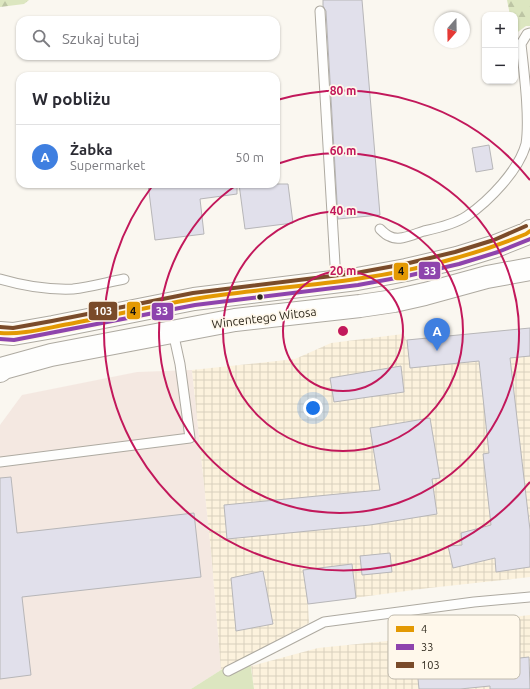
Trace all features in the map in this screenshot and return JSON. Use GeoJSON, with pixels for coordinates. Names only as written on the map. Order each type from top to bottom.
{"type":"FeatureCollection","features":[{"type":"Feature","properties":{"kind":"main road"},"geometry":{"type":"LineString","coordinates":[[0,333],[12,334],[53,327],[194,299],[357,279],[406,270],[457,258],[496,246],[530,231]]}},
{"type":"Feature","properties":{"kind":"main road","name":"Wincentego Witosa"},"geometry":{"type":"LineString","coordinates":[[0,371],[4,368],[51,355],[235,320],[360,306],[394,300],[425,294],[488,277],[530,269]]}},
{"type":"Feature","properties":{"kind":"lane"},"geometry":{"type":"LineString","coordinates":[[320,11],[336,281]]}},
{"type":"Feature","properties":{"kind":"lane"},"geometry":{"type":"LineString","coordinates":[[380,229],[389,237],[399,238],[452,223],[466,216],[485,201],[511,173],[520,159],[526,145],[529,128],[521,44],[527,34],[530,33]]}},
{"type":"Feature","properties":{"kind":"lane"},"geometry":{"type":"LineString","coordinates":[[0,279],[27,286],[52,289],[74,289],[124,279]]}},
{"type":"Feature","properties":{"kind":"lane"},"geometry":{"type":"LineString","coordinates":[[0,462],[190,438],[174,332]]}},
{"type":"Feature","properties":{"kind":"lane"},"geometry":{"type":"LineString","coordinates":[[228,671],[324,622],[474,602],[530,597]]}},
{"type":"Feature","properties":{"kind":"shaded area"},"geometry":{"type":"Polygon","coordinates":[[[530,328],[530,577],[429,588],[308,604],[309,623],[221,670],[211,551],[192,370],[295,359],[331,343],[403,334],[407,340],[530,328]]]}},
{"type":"Feature","properties":{"kind":"shaded area"},"geometry":{"type":"Polygon","coordinates":[[[192,370],[211,551],[221,670],[191,689],[0,689],[0,425],[22,395],[137,372],[192,370]]]}},
{"type":"Feature","properties":{"kind":"shaded area"},"geometry":{"type":"Polygon","coordinates":[[[530,615],[530,689],[254,689],[251,666],[318,648],[388,641],[388,679],[520,679],[520,616],[530,615]]]}},
{"type":"Feature","properties":{"kind":"green space"},"geometry":{"type":"Polygon","coordinates":[[[0,0],[29,0],[24,4],[0,7],[0,0]]]}},
{"type":"Feature","properties":{"kind":"green space"},"geometry":{"type":"Polygon","coordinates":[[[507,0],[530,0],[530,26],[526,26],[518,32],[518,12],[509,12],[507,0]]]}},
{"type":"Feature","properties":{"kind":"green space"},"geometry":{"type":"Polygon","coordinates":[[[249,654],[254,689],[191,689],[221,670],[249,654]]]}},
{"type":"Feature","properties":{"kind":"building"},"geometry":{"type":"Polygon","coordinates":[[[323,0],[362,0],[380,215],[338,219],[326,11],[323,6],[323,0]]]}},
{"type":"Feature","properties":{"kind":"building"},"geometry":{"type":"Polygon","coordinates":[[[489,145],[493,169],[476,172],[472,148],[489,145]]]}},
{"type":"Feature","properties":{"kind":"building"},"geometry":{"type":"Polygon","coordinates":[[[280,184],[288,184],[293,223],[245,229],[240,188],[280,188],[280,184]]]}},
{"type":"Feature","properties":{"kind":"building"},"geometry":{"type":"Polygon","coordinates":[[[148,188],[237,188],[237,194],[200,199],[204,234],[155,240],[148,188]]]}},
{"type":"Feature","properties":{"kind":"building"},"geometry":{"type":"Polygon","coordinates":[[[530,328],[530,356],[510,358],[530,530],[530,567],[496,572],[495,558],[453,568],[448,546],[462,545],[461,533],[491,525],[483,454],[489,453],[479,361],[410,368],[407,340],[530,328]]]}},
{"type":"Feature","properties":{"kind":"building"},"geometry":{"type":"Polygon","coordinates":[[[401,366],[404,392],[334,402],[330,378],[401,366]]]}},
{"type":"Feature","properties":{"kind":"building"},"geometry":{"type":"Polygon","coordinates":[[[430,418],[440,478],[432,479],[437,514],[370,525],[227,539],[224,505],[380,490],[370,428],[430,418]]]}},
{"type":"Feature","properties":{"kind":"building"},"geometry":{"type":"Polygon","coordinates":[[[11,477],[17,533],[194,513],[201,577],[22,597],[31,675],[0,679],[0,478],[11,477]]]}},
{"type":"Feature","properties":{"kind":"building"},"geometry":{"type":"Polygon","coordinates":[[[390,553],[392,572],[362,575],[360,556],[390,553]]]}},
{"type":"Feature","properties":{"kind":"building"},"geometry":{"type":"Polygon","coordinates":[[[352,564],[356,598],[308,604],[303,570],[352,564]]]}},
{"type":"Feature","properties":{"kind":"building"},"geometry":{"type":"Polygon","coordinates":[[[263,571],[273,624],[236,631],[231,578],[263,571]]]}},
{"type":"Feature","properties":{"kind":"building"},"geometry":{"type":"Polygon","coordinates":[[[529,657],[530,689],[490,689],[490,686],[460,689],[419,689],[418,679],[520,679],[520,658],[529,657]]]}},
{"type":"Feature","properties":{"kind":"transit line","name":"103"},"geometry":{"type":"LineString","coordinates":[[0,327],[13,328],[193,293],[356,273],[405,264],[455,252],[494,240],[526,226]]}},
{"type":"Feature","properties":{"kind":"transit line","name":"4"},"geometry":{"type":"LineString","coordinates":[[0,333],[34,331],[194,299],[336,282],[399,272],[464,256],[506,242],[530,231]]}},
{"type":"Feature","properties":{"kind":"transit line","name":"33"},"geometry":{"type":"LineString","coordinates":[[0,339],[14,340],[195,305],[358,285],[407,276],[459,264],[498,252],[530,239]]}},
{"type":"Feature","properties":{"kind":"place","name":"Żabka"},"geometry":{"type":"Point","coordinates":[437,351]}}]}
